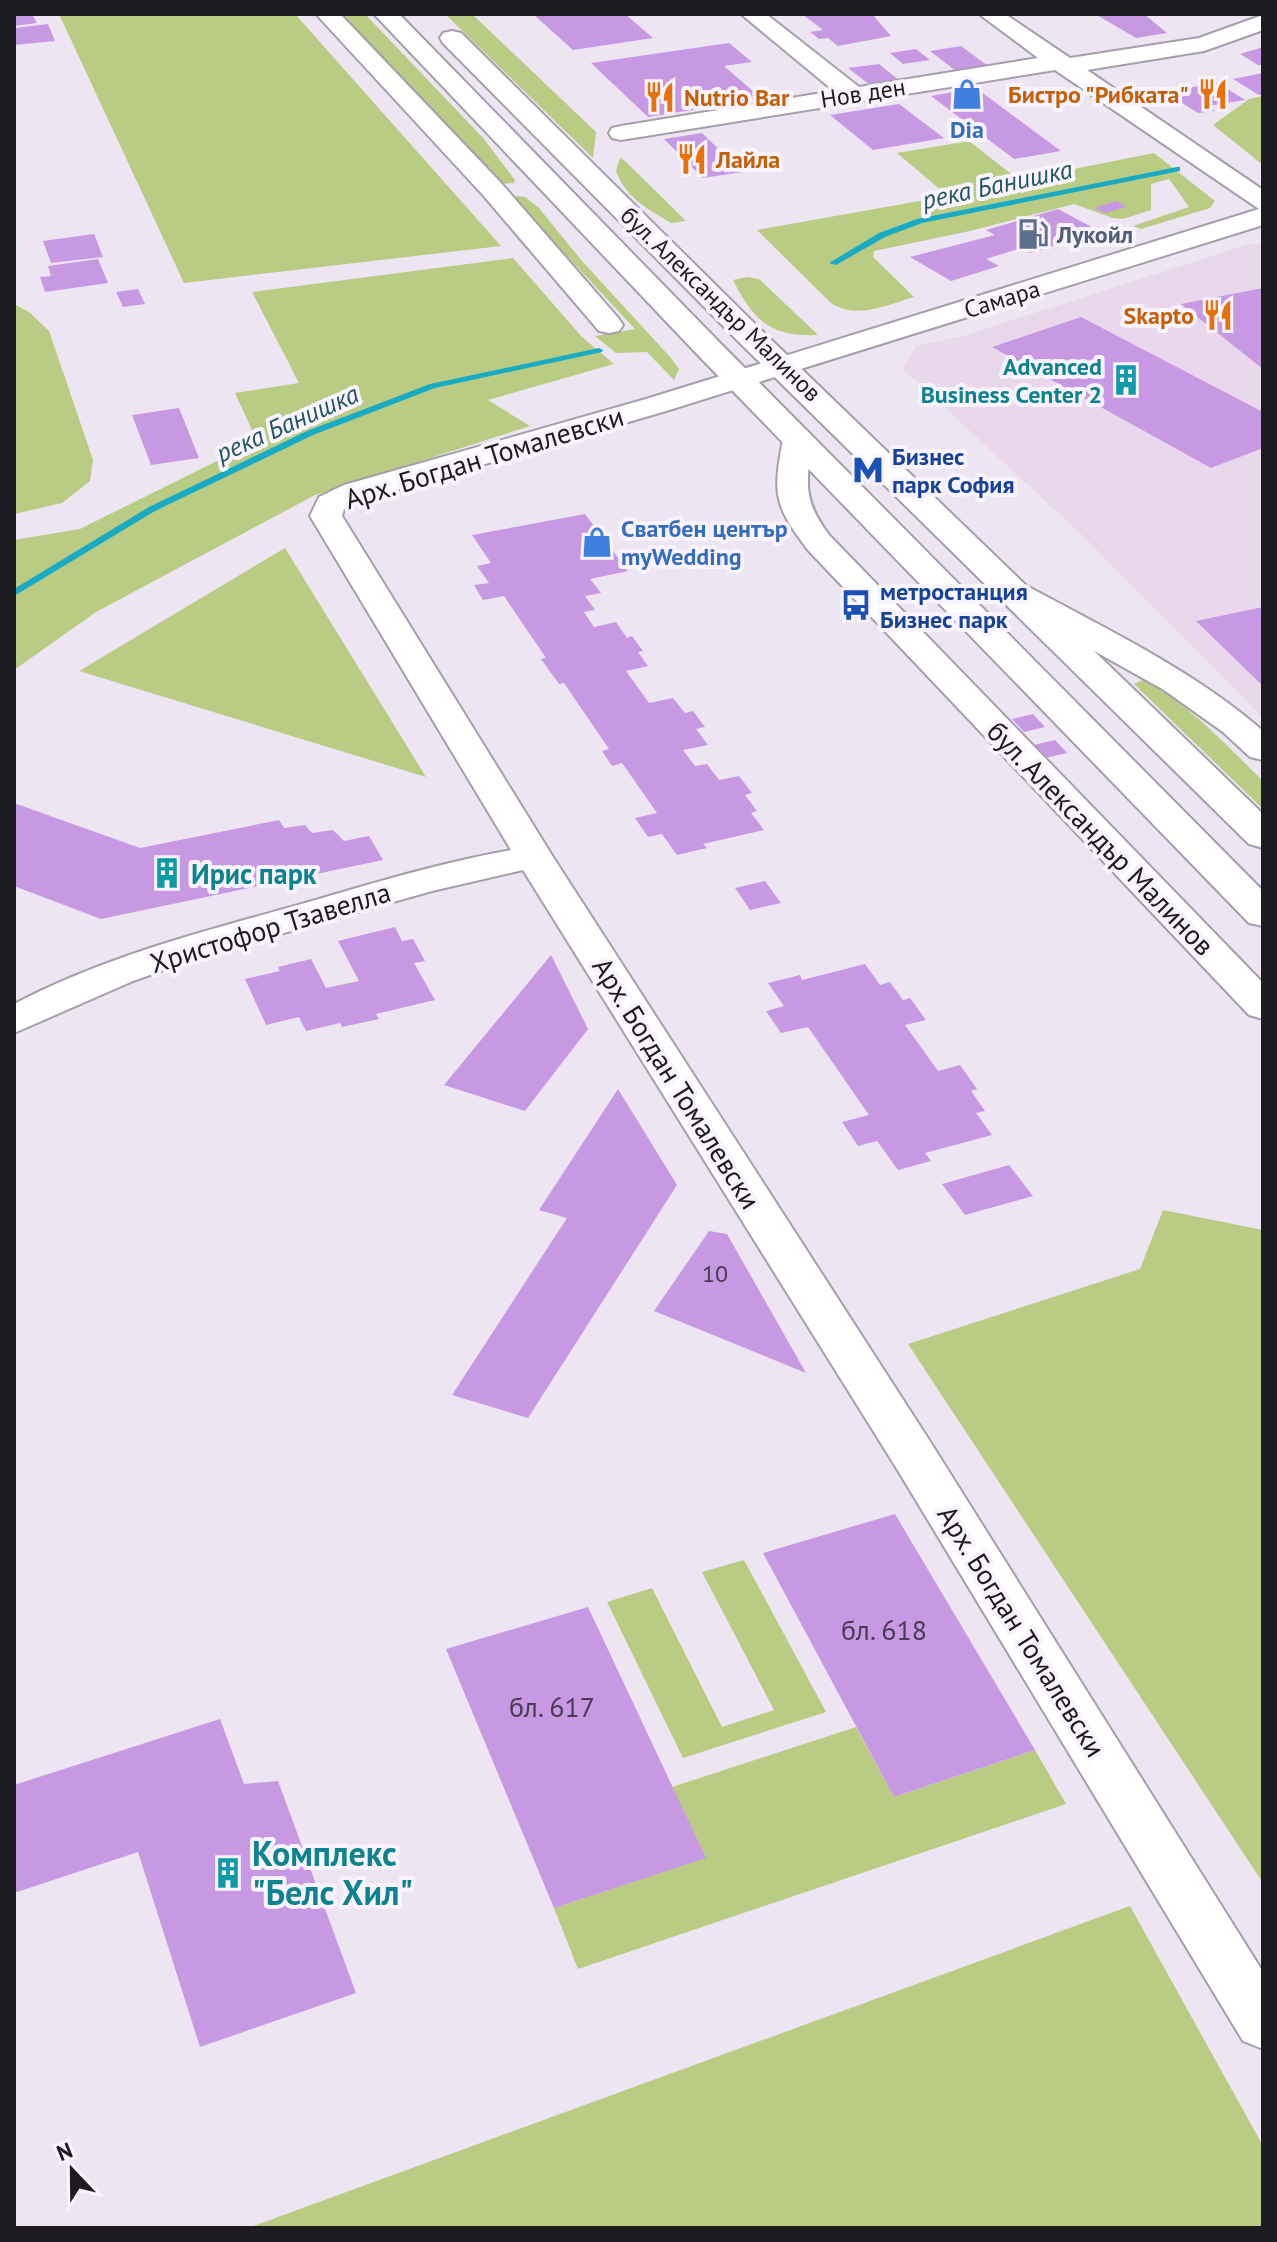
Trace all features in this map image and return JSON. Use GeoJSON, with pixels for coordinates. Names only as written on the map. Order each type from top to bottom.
{"type":"FeatureCollection","features":[{"type":"Feature","properties":{"kind":"main road","name":"бул. Александър Малинов"},"geometry":{"type":"LineString","coordinates":[[386,14],[1263,914]]}},
{"type":"Feature","properties":{"kind":"main road","name":"бул. Александър Малинов"},"geometry":{"type":"LineString","coordinates":[[439,25],[782,366],[1263,836]]}},
{"type":"Feature","properties":{"kind":"street"},"geometry":{"type":"LineString","coordinates":[[327,14],[492,189],[609,325]]}},
{"type":"Feature","properties":{"kind":"street"},"geometry":{"type":"LineString","coordinates":[[752,14],[854,95]]}},
{"type":"Feature","properties":{"kind":"street"},"geometry":{"type":"LineString","coordinates":[[990,14],[1263,202]]}},
{"type":"Feature","properties":{"kind":"street","name":"Нов ден"},"geometry":{"type":"LineString","coordinates":[[621,133],[854,95],[1204,44],[1263,22]]}},
{"type":"Feature","properties":{"kind":"street","name":"Самара"},"geometry":{"type":"LineString","coordinates":[[739,379],[1263,216]]}},
{"type":"Feature","properties":{"kind":"street","name":"Арх. Богдан Томалевски"},"geometry":{"type":"LineString","coordinates":[[739,379],[355,492],[330,504],[326,516],[534,857],[922,1469],[1263,2023]]}},
{"type":"Feature","properties":{"kind":"street","name":"бул. Александър Малинов"},"geometry":{"type":"LineString","coordinates":[[798,439],[789,495],[809,531],[896,627],[1263,1006]]}},
{"type":"Feature","properties":{"kind":"street","name":"бул. Александър Малинов"},"geometry":{"type":"LineString","coordinates":[[1015,593],[1173,680],[1239,726],[1263,749]]}},
{"type":"Feature","properties":{"kind":"street","name":"Христофор Тзавелла"},"geometry":{"type":"LineString","coordinates":[[14,1020],[54,998],[207,942],[472,867],[534,857]]}},
{"type":"Feature","properties":{"kind":"shaded area","name":"Бизнес парк София"},"geometry":{"type":"Polygon","coordinates":[[[1249,244],[1263,244],[1263,718],[1082,535],[903,369],[916,346],[963,336],[1249,244]]]}},
{"type":"Feature","properties":{"kind":"green space"},"geometry":{"type":"Polygon","coordinates":[[[59,14],[295,14],[501,246],[184,283],[59,14]]]}},
{"type":"Feature","properties":{"kind":"green space"},"geometry":{"type":"Polygon","coordinates":[[[339,14],[365,14],[484,139],[515,180],[514,183],[501,184],[339,14]]]}},
{"type":"Feature","properties":{"kind":"green space"},"geometry":{"type":"Polygon","coordinates":[[[445,14],[472,14],[596,132],[593,158],[445,14]]]}},
{"type":"Feature","properties":{"kind":"green space"},"geometry":{"type":"Polygon","coordinates":[[[1263,96],[1263,165],[1213,125],[1249,99],[1263,96]]]}},
{"type":"Feature","properties":{"kind":"green space"},"geometry":{"type":"Polygon","coordinates":[[[969,141],[1019,180],[1154,153],[1215,201],[1210,208],[1141,229],[1133,226],[1189,207],[1169,179],[1151,184],[1151,210],[1123,219],[1074,204],[970,231],[874,251],[873,257],[914,297],[861,311],[831,303],[757,230],[948,196],[897,153],[969,141]]]}},
{"type":"Feature","properties":{"kind":"green space"},"geometry":{"type":"Polygon","coordinates":[[[620,158],[686,221],[671,223],[632,196],[616,171],[620,158]]]}},
{"type":"Feature","properties":{"kind":"green space"},"geometry":{"type":"Polygon","coordinates":[[[517,196],[525,197],[538,207],[582,261],[670,357],[679,369],[674,380],[647,352],[616,353],[595,336],[635,329],[514,199],[517,196]]]}},
{"type":"Feature","properties":{"kind":"green space"},"geometry":{"type":"Polygon","coordinates":[[[513,258],[582,337],[614,364],[488,400],[530,426],[315,495],[96,612],[14,670],[14,540],[80,529],[257,441],[235,393],[299,383],[252,292],[513,258]]]}},
{"type":"Feature","properties":{"kind":"green space"},"geometry":{"type":"Polygon","coordinates":[[[747,277],[759,279],[818,335],[787,333],[765,324],[748,306],[733,280],[747,277]]]}},
{"type":"Feature","properties":{"kind":"green space"},"geometry":{"type":"Polygon","coordinates":[[[14,304],[29,312],[49,331],[93,460],[90,481],[62,503],[14,514],[14,304]]]}},
{"type":"Feature","properties":{"kind":"green space"},"geometry":{"type":"Polygon","coordinates":[[[285,548],[426,777],[79,671],[285,548]]]}},
{"type":"Feature","properties":{"kind":"green space"},"geometry":{"type":"Polygon","coordinates":[[[1143,680],[1192,713],[1263,781],[1263,809],[1134,684],[1143,680]]]}},
{"type":"Feature","properties":{"kind":"green space"},"geometry":{"type":"Polygon","coordinates":[[[1163,1210],[1263,1230],[1263,1883],[908,1344],[1140,1269],[1163,1210]]]}},
{"type":"Feature","properties":{"kind":"green space"},"geometry":{"type":"Polygon","coordinates":[[[744,1560],[826,1712],[683,1758],[607,1602],[652,1588],[722,1727],[774,1710],[702,1572],[744,1560]]]}},
{"type":"Feature","properties":{"kind":"green space"},"geometry":{"type":"Polygon","coordinates":[[[856,1727],[894,1797],[1035,1750],[1066,1804],[578,1969],[554,1908],[705,1858],[672,1787],[856,1727]]]}},
{"type":"Feature","properties":{"kind":"green space"},"geometry":{"type":"Polygon","coordinates":[[[1130,1906],[1263,2146],[1263,2228],[248,2228],[1130,1906]]]}},
{"type":"Feature","properties":{"kind":"building"},"geometry":{"type":"Polygon","coordinates":[[[14,14],[32,14],[37,23],[14,26],[14,14]]]}},
{"type":"Feature","properties":{"kind":"building"},"geometry":{"type":"Polygon","coordinates":[[[533,14],[625,14],[653,38],[573,50],[533,14]]]}},
{"type":"Feature","properties":{"kind":"building"},"geometry":{"type":"Polygon","coordinates":[[[802,14],[872,14],[891,36],[838,46],[828,38],[819,39],[810,32],[823,30],[802,14]]]}},
{"type":"Feature","properties":{"kind":"building"},"geometry":{"type":"Polygon","coordinates":[[[1095,14],[1144,14],[1167,33],[1136,38],[1095,14]]]}},
{"type":"Feature","properties":{"kind":"building"},"geometry":{"type":"Polygon","coordinates":[[[48,24],[55,41],[14,45],[14,28],[48,24]]]}},
{"type":"Feature","properties":{"kind":"building"},"geometry":{"type":"Polygon","coordinates":[[[729,43],[752,62],[724,66],[762,99],[648,117],[591,63],[729,43]]]}},
{"type":"Feature","properties":{"kind":"building"},"geometry":{"type":"Polygon","coordinates":[[[961,46],[988,66],[956,71],[930,51],[961,46]]]}},
{"type":"Feature","properties":{"kind":"building"},"geometry":{"type":"Polygon","coordinates":[[[1263,47],[1263,65],[1240,54],[1263,47]]]}},
{"type":"Feature","properties":{"kind":"building"},"geometry":{"type":"Polygon","coordinates":[[[916,49],[930,60],[903,64],[890,53],[916,49]]]}},
{"type":"Feature","properties":{"kind":"building"},"geometry":{"type":"Polygon","coordinates":[[[879,64],[900,81],[870,85],[848,68],[879,64]]]}},
{"type":"Feature","properties":{"kind":"building"},"geometry":{"type":"Polygon","coordinates":[[[1263,73],[1263,94],[1259,95],[1233,79],[1263,73]]]}},
{"type":"Feature","properties":{"kind":"building"},"geometry":{"type":"Polygon","coordinates":[[[1218,83],[1245,100],[1208,106],[1215,111],[1198,113],[1174,98],[1190,95],[1181,89],[1218,83]]]}},
{"type":"Feature","properties":{"kind":"building"},"geometry":{"type":"Polygon","coordinates":[[[976,88],[1061,151],[1014,159],[931,96],[976,88]]]}},
{"type":"Feature","properties":{"kind":"building"},"geometry":{"type":"Polygon","coordinates":[[[899,104],[944,138],[873,150],[830,115],[899,104]]]}},
{"type":"Feature","properties":{"kind":"building"},"geometry":{"type":"Polygon","coordinates":[[[702,133],[742,172],[703,178],[664,139],[702,133]]]}},
{"type":"Feature","properties":{"kind":"building"},"geometry":{"type":"Polygon","coordinates":[[[1116,201],[1127,207],[1105,213],[1094,208],[1116,201]]]}},
{"type":"Feature","properties":{"kind":"building"},"geometry":{"type":"Polygon","coordinates":[[[1058,209],[1101,232],[1030,253],[1021,248],[986,259],[999,266],[951,281],[910,257],[995,235],[986,230],[1058,209]]]}},
{"type":"Feature","properties":{"kind":"building"},"geometry":{"type":"Polygon","coordinates":[[[94,234],[103,257],[51,263],[43,241],[94,234]]]}},
{"type":"Feature","properties":{"kind":"building"},"geometry":{"type":"Polygon","coordinates":[[[98,259],[108,283],[45,292],[40,277],[51,276],[48,266],[98,259]]]}},
{"type":"Feature","properties":{"kind":"building"},"geometry":{"type":"Polygon","coordinates":[[[1263,288],[1263,369],[1181,304],[1263,288]]]}},
{"type":"Feature","properties":{"kind":"building"},"geometry":{"type":"Polygon","coordinates":[[[138,289],[145,304],[123,307],[116,292],[138,289]]]}},
{"type":"Feature","properties":{"kind":"building","name":"Advanced Business Center 2"},"geometry":{"type":"Polygon","coordinates":[[[1081,317],[1263,412],[1263,448],[1211,468],[992,347],[1081,317]]]}},
{"type":"Feature","properties":{"kind":"building"},"geometry":{"type":"Polygon","coordinates":[[[179,408],[199,458],[151,465],[132,415],[179,408]]]}},
{"type":"Feature","properties":{"kind":"building"},"geometry":{"type":"Polygon","coordinates":[[[585,514],[628,571],[590,579],[601,593],[585,596],[595,610],[584,612],[594,627],[616,622],[627,638],[632,636],[643,651],[638,652],[648,666],[626,671],[649,703],[673,698],[685,713],[693,711],[705,727],[696,729],[708,745],[683,750],[695,766],[707,764],[719,780],[739,776],[752,793],[745,795],[757,811],[751,813],[764,830],[703,844],[707,848],[677,855],[662,834],[648,837],[635,818],[657,813],[622,763],[612,766],[602,751],[609,749],[564,683],[559,684],[541,659],[546,658],[504,596],[483,600],[474,585],[489,583],[477,566],[491,563],[472,535],[585,514]]]}},
{"type":"Feature","properties":{"kind":"building"},"geometry":{"type":"Polygon","coordinates":[[[1263,607],[1263,686],[1196,621],[1263,607]]]}},
{"type":"Feature","properties":{"kind":"building"},"geometry":{"type":"Polygon","coordinates":[[[1033,714],[1045,727],[1024,732],[1012,719],[1033,714]]]}},
{"type":"Feature","properties":{"kind":"building"},"geometry":{"type":"Polygon","coordinates":[[[1055,740],[1067,753],[1045,758],[1034,745],[1055,740]]]}},
{"type":"Feature","properties":{"kind":"building","name":"Ирис парк"},"geometry":{"type":"Polygon","coordinates":[[[14,803],[140,848],[279,820],[284,828],[305,825],[312,833],[333,830],[344,841],[369,836],[383,860],[101,919],[14,886],[14,803]]]}},
{"type":"Feature","properties":{"kind":"building"},"geometry":{"type":"Polygon","coordinates":[[[765,881],[781,903],[750,910],[735,888],[765,881]]]}},
{"type":"Feature","properties":{"kind":"building"},"geometry":{"type":"Polygon","coordinates":[[[395,927],[402,941],[413,939],[425,961],[414,963],[435,1000],[376,1014],[379,1019],[342,1027],[340,1023],[306,1031],[299,1017],[266,1025],[245,979],[280,971],[278,967],[311,959],[326,988],[359,981],[338,941],[395,927]]]}},
{"type":"Feature","properties":{"kind":"building"},"geometry":{"type":"Polygon","coordinates":[[[551,955],[588,1029],[525,1111],[444,1085],[551,955]]]}},
{"type":"Feature","properties":{"kind":"building"},"geometry":{"type":"Polygon","coordinates":[[[865,964],[880,985],[890,982],[903,1000],[910,998],[926,1020],[905,1025],[938,1071],[960,1065],[977,1089],[971,1091],[985,1111],[976,1113],[992,1135],[925,1153],[931,1161],[898,1170],[877,1141],[858,1146],[842,1122],[869,1115],[808,1027],[781,1033],[766,1011],[784,1006],[768,983],[800,975],[802,980],[865,964]]]}},
{"type":"Feature","properties":{"kind":"building"},"geometry":{"type":"Polygon","coordinates":[[[618,1089],[677,1185],[528,1418],[452,1395],[567,1218],[539,1210],[618,1089]]]}},
{"type":"Feature","properties":{"kind":"building"},"geometry":{"type":"Polygon","coordinates":[[[1009,1165],[1033,1196],[965,1215],[942,1184],[1009,1165]]]}},
{"type":"Feature","properties":{"kind":"building"},"geometry":{"type":"Polygon","coordinates":[[[709,1231],[727,1234],[806,1373],[654,1311],[709,1231]]]}},
{"type":"Feature","properties":{"kind":"building"},"geometry":{"type":"Polygon","coordinates":[[[895,1514],[1035,1750],[894,1797],[763,1553],[895,1514]]]}},
{"type":"Feature","properties":{"kind":"building"},"geometry":{"type":"Polygon","coordinates":[[[588,1607],[706,1858],[554,1908],[446,1649],[588,1607]]]}},
{"type":"Feature","properties":{"kind":"building","name":"Комплекс \"Белс Хил\""},"geometry":{"type":"Polygon","coordinates":[[[220,1719],[244,1784],[278,1781],[356,1993],[200,2047],[138,1852],[14,1893],[14,1785],[220,1719]]]}},
{"type":"Feature","properties":{"kind":"waterway","name":"река Банишка"},"geometry":{"type":"LineString","coordinates":[[833,263],[882,235],[920,221],[1177,169]]}},
{"type":"Feature","properties":{"kind":"waterway","name":"река Банишка"},"geometry":{"type":"LineString","coordinates":[[14,593],[152,509],[310,433],[433,386],[599,350]]}},
{"type":"Feature","properties":{"kind":"place","name":"Dia"},"geometry":{"type":"Point","coordinates":[967,94]}},
{"type":"Feature","properties":{"kind":"place","name":"Бистро \"Рибката\""},"geometry":{"type":"Point","coordinates":[1213,94]}},
{"type":"Feature","properties":{"kind":"place","name":"Nutrio Bar"},"geometry":{"type":"Point","coordinates":[660,97]}},
{"type":"Feature","properties":{"kind":"place","name":"Лайла"},"geometry":{"type":"Point","coordinates":[692,159]}},
{"type":"Feature","properties":{"kind":"place","name":"Лукойл"},"geometry":{"type":"Point","coordinates":[1033,234]}},
{"type":"Feature","properties":{"kind":"place","name":"Skapto"},"geometry":{"type":"Point","coordinates":[1218,315]}},
{"type":"Feature","properties":{"kind":"place","name":"Advanced Business Center 2"},"geometry":{"type":"Point","coordinates":[1126,380]}},
{"type":"Feature","properties":{"kind":"place","name":"Бизнес парк София"},"geometry":{"type":"Point","coordinates":[868,470]}},
{"type":"Feature","properties":{"kind":"place","name":"Сватбен център myWedding"},"geometry":{"type":"Point","coordinates":[597,542]}},
{"type":"Feature","properties":{"kind":"place","name":"метростанция Бизнес парк"},"geometry":{"type":"Point","coordinates":[856,605]}},
{"type":"Feature","properties":{"kind":"place","name":"Ирис парк"},"geometry":{"type":"Point","coordinates":[167,873]}},
{"type":"Feature","properties":{"kind":"place","name":"Комплекс \"Белс Хил\""},"geometry":{"type":"Point","coordinates":[228,1873]}}]}
